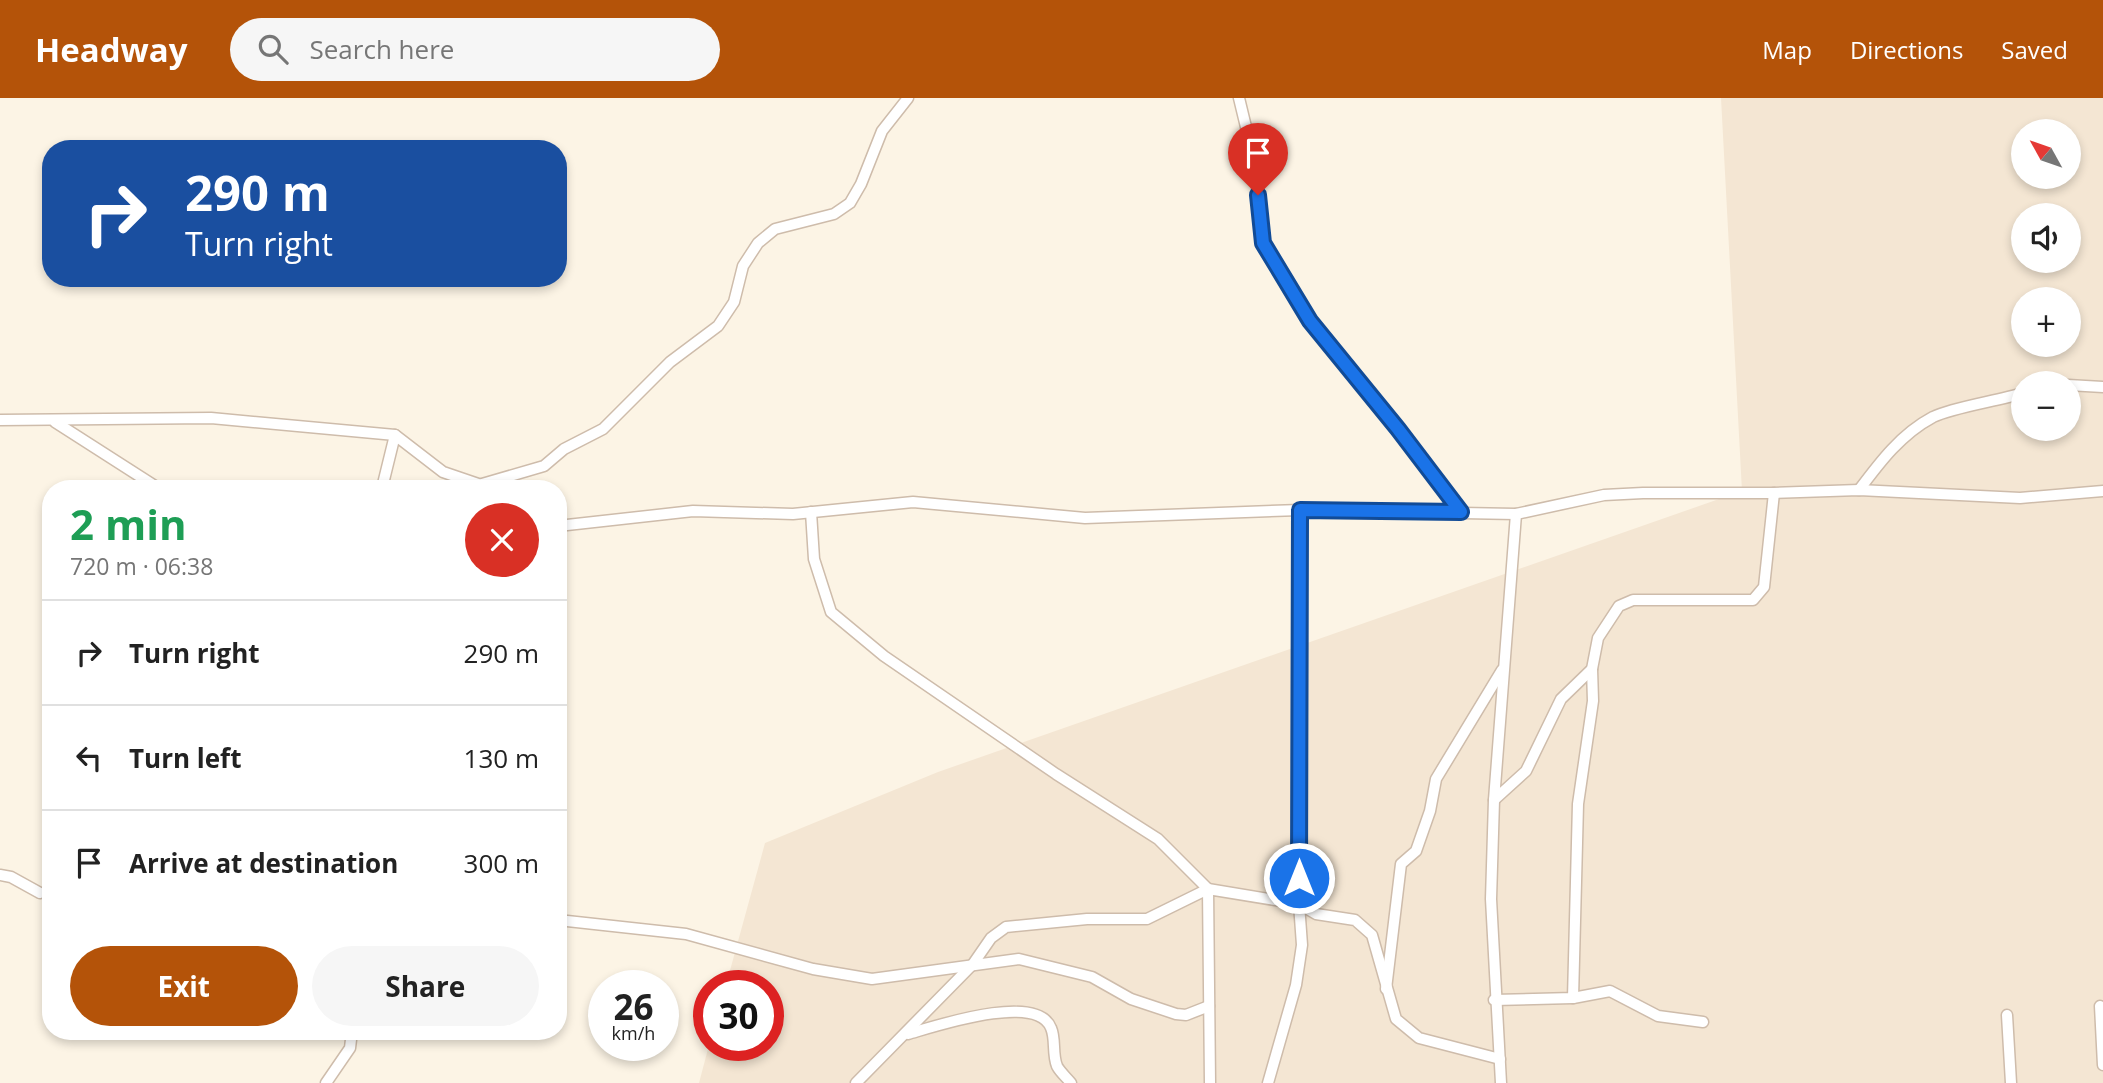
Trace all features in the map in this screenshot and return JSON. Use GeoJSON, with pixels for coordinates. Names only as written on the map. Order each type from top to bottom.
{"type":"FeatureCollection","features":[{"type":"Feature","properties":{"kind":"street"},"geometry":{"type":"LineString","coordinates":[[503,480],[544,466],[564,449],[603,429],[670,362],[718,326],[734,302],[743,266],[758,243],[775,229],[834,214],[850,204],[883,131],[908,98]]}},
{"type":"Feature","properties":{"kind":"street"},"geometry":{"type":"LineString","coordinates":[[1239,98],[1254,160],[1263,243],[1310,321],[1461,512]]}},
{"type":"Feature","properties":{"kind":"street"},"geometry":{"type":"LineString","coordinates":[[2081,386],[2103,387]]}},
{"type":"Feature","properties":{"kind":"street"},"geometry":{"type":"LineString","coordinates":[[1859,490],[1881,460],[1905,436],[1934,416],[2011,396]]}},
{"type":"Feature","properties":{"kind":"street"},"geometry":{"type":"LineString","coordinates":[[0,420],[211,418],[395,435],[443,472],[468,480]]}},
{"type":"Feature","properties":{"kind":"street"},"geometry":{"type":"LineString","coordinates":[[54,421],[146,480]]}},
{"type":"Feature","properties":{"kind":"street"},"geometry":{"type":"LineString","coordinates":[[384,480],[395,435]]}},
{"type":"Feature","properties":{"kind":"street"},"geometry":{"type":"LineString","coordinates":[[567,525],[693,511],[793,514],[913,502],[1085,518],[1300,510],[1516,514],[1604,495],[1655,492],[1774,493],[1859,490],[2020,498],[2103,491]]}},
{"type":"Feature","properties":{"kind":"street"},"geometry":{"type":"LineString","coordinates":[[1573,999],[1578,804],[1593,701],[1592,669],[1598,638],[1619,606],[1633,600],[1753,600],[1764,587],[1774,493]]}},
{"type":"Feature","properties":{"kind":"street"},"geometry":{"type":"LineString","coordinates":[[1268,1083],[1296,985],[1302,945],[1299,904],[1300,510]]}},
{"type":"Feature","properties":{"kind":"street"},"geometry":{"type":"LineString","coordinates":[[811,512],[814,559],[831,612],[884,656],[1056,774],[1158,839],[1209,889],[1299,904],[1316,914],[1355,920],[1372,935],[1396,1019],[1419,1038],[1500,1059]]}},
{"type":"Feature","properties":{"kind":"street"},"geometry":{"type":"LineString","coordinates":[[1501,1083],[1494,1000],[1491,899],[1494,800],[1516,514]]}},
{"type":"Feature","properties":{"kind":"street"},"geometry":{"type":"LineString","coordinates":[[1386,989],[1401,864],[1416,851],[1430,811],[1436,779],[1504,666]]}},
{"type":"Feature","properties":{"kind":"street"},"geometry":{"type":"LineString","coordinates":[[1494,800],[1526,771],[1561,699],[1592,669]]}},
{"type":"Feature","properties":{"kind":"street"},"geometry":{"type":"LineString","coordinates":[[0,876],[11,877],[40,893]]}},
{"type":"Feature","properties":{"kind":"street"},"geometry":{"type":"LineString","coordinates":[[856,1083],[973,964],[991,938],[1006,927],[1087,919],[1147,919],[1209,889]]}},
{"type":"Feature","properties":{"kind":"street"},"geometry":{"type":"LineString","coordinates":[[1209,889],[1210,1083]]}},
{"type":"Feature","properties":{"kind":"street"},"geometry":{"type":"LineString","coordinates":[[567,921],[686,934],[813,970],[872,979],[1019,959],[1092,977],[1131,999],[1176,1014],[1186,1015],[1209,1006]]}},
{"type":"Feature","properties":{"kind":"street"},"geometry":{"type":"LineString","coordinates":[[1494,1000],[1573,999],[1610,990],[1658,1016],[1703,1022]]}},
{"type":"Feature","properties":{"kind":"street"},"geometry":{"type":"LineString","coordinates":[[2099,1006],[2103,1065]]}},
{"type":"Feature","properties":{"kind":"street"},"geometry":{"type":"LineString","coordinates":[[906,1034],[942,1024],[1019,1010],[1038,1014],[1051,1027],[1057,1066],[1070,1083]]}},
{"type":"Feature","properties":{"kind":"street"},"geometry":{"type":"LineString","coordinates":[[2007,1015],[2011,1083]]}},
{"type":"Feature","properties":{"kind":"street"},"geometry":{"type":"LineString","coordinates":[[327,1083],[350,1048],[351,1040]]}},
{"type":"Feature","properties":{"kind":"shaded area"},"geometry":{"type":"Polygon","coordinates":[[[1721,98],[2103,98],[2103,1083],[699,1083],[705,1061],[784,1061],[784,970],[730,970],[765,843],[938,772],[1742,491],[1721,98]]]}},
{"type":"Feature","properties":{"kind":"route"},"geometry":{"type":"LineString","coordinates":[[1258,195],[1263,243],[1310,321],[1461,512],[1300,510],[1299,878]]}}]}
